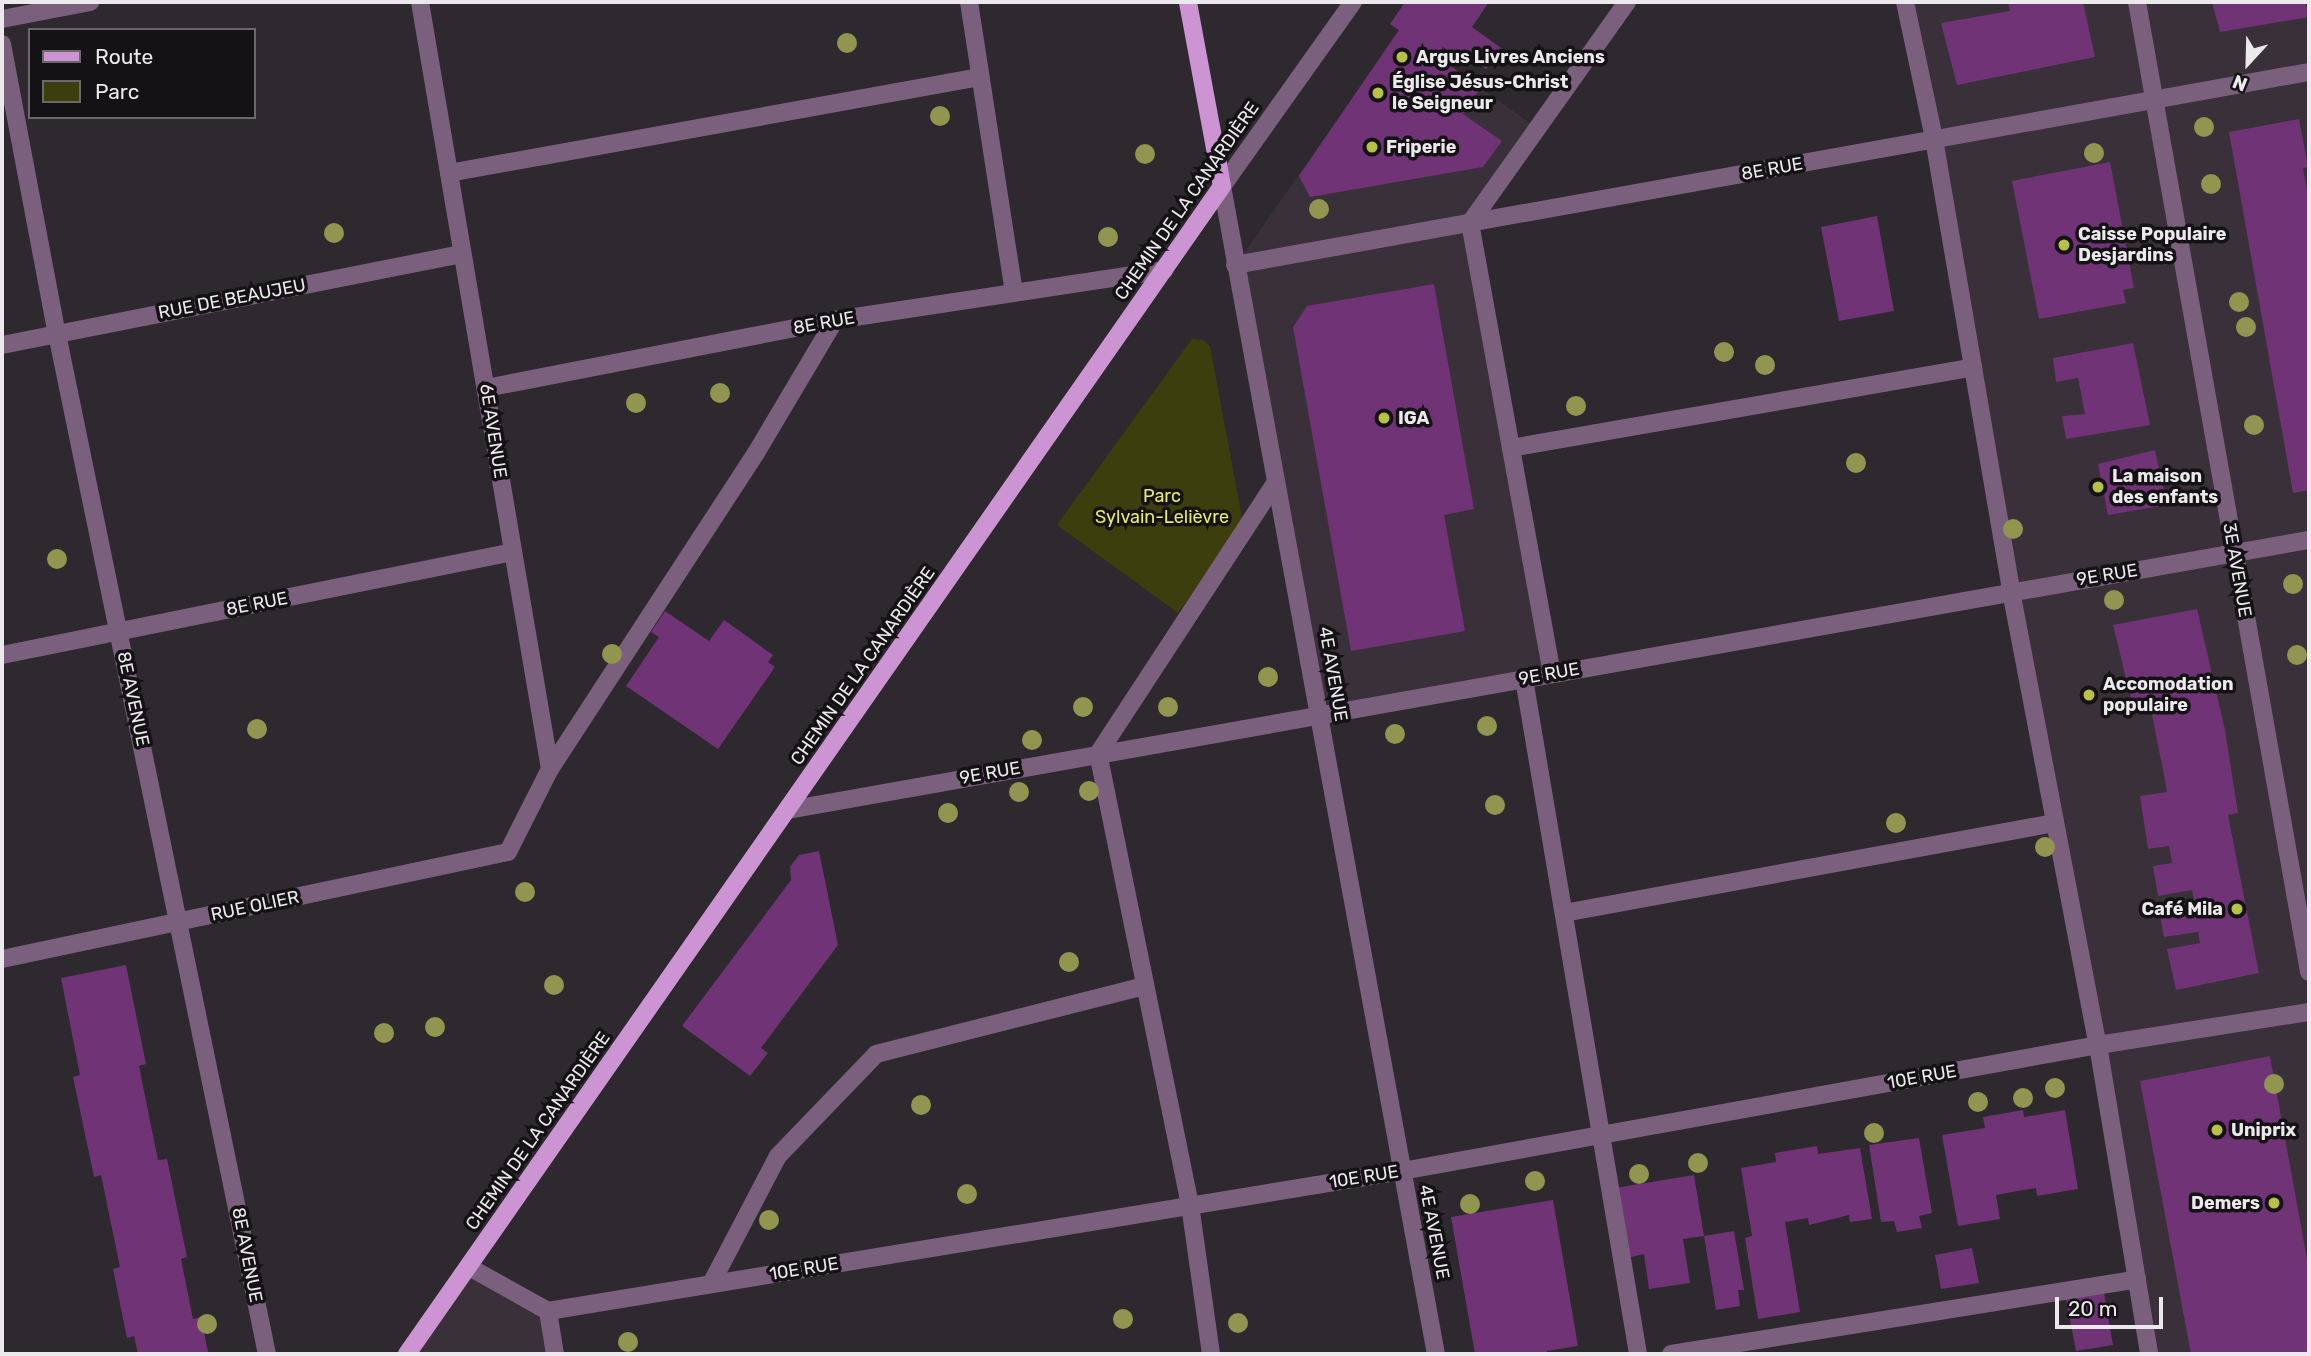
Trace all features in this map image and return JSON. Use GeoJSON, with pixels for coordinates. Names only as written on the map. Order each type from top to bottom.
{"type":"FeatureCollection","features":[{"type":"Feature","properties":{"kind":"main road","name":"4E AVENUE"},"geometry":{"type":"LineString","coordinates":[[1188,2],[1222,186]]}},
{"type":"Feature","properties":{"kind":"main road","name":"CHEMIN DE LA CANARDIÈRE"},"geometry":{"type":"LineString","coordinates":[[407,1354],[1222,186]]}},
{"type":"Feature","properties":{"kind":"street"},"geometry":{"type":"LineString","coordinates":[[2,19],[90,2]]}},
{"type":"Feature","properties":{"kind":"street","name":"6E AVENUE"},"geometry":{"type":"LineString","coordinates":[[420,2],[550,769]]}},
{"type":"Feature","properties":{"kind":"street"},"geometry":{"type":"LineString","coordinates":[[969,2],[1014,293]]}},
{"type":"Feature","properties":{"kind":"street","name":"CHEMIN DE LA CANARDIÈRE"},"geometry":{"type":"LineString","coordinates":[[1222,186],[1353,2]]}},
{"type":"Feature","properties":{"kind":"street"},"geometry":{"type":"LineString","coordinates":[[1552,674],[1470,223],[1627,2]]}},
{"type":"Feature","properties":{"kind":"street"},"geometry":{"type":"LineString","coordinates":[[1905,2],[1934,139],[2011,591],[2098,1045],[2149,1354]]}},
{"type":"Feature","properties":{"kind":"street","name":"3E AVENUE"},"geometry":{"type":"LineString","coordinates":[[2137,2],[2309,972]]}},
{"type":"Feature","properties":{"kind":"street","name":"8E AVENUE"},"geometry":{"type":"LineString","coordinates":[[2,44],[57,334],[180,921],[267,1354]]}},
{"type":"Feature","properties":{"kind":"street","name":"8E RUE"},"geometry":{"type":"LineString","coordinates":[[1236,265],[2309,72]]}},
{"type":"Feature","properties":{"kind":"street"},"geometry":{"type":"LineString","coordinates":[[449,173],[980,77]]}},
{"type":"Feature","properties":{"kind":"street","name":"4E AVENUE"},"geometry":{"type":"LineString","coordinates":[[1222,186],[1436,1354]]}},
{"type":"Feature","properties":{"kind":"street","name":"RUE DE BEAUJEU"},"geometry":{"type":"LineString","coordinates":[[2,345],[463,254]]}},
{"type":"Feature","properties":{"kind":"street","name":"8E RUE"},"geometry":{"type":"LineString","coordinates":[[486,388],[835,320],[1164,270]]}},
{"type":"Feature","properties":{"kind":"street"},"geometry":{"type":"LineString","coordinates":[[550,769],[756,453],[835,320]]}},
{"type":"Feature","properties":{"kind":"street"},"geometry":{"type":"LineString","coordinates":[[1511,448],[1973,367]]}},
{"type":"Feature","properties":{"kind":"street"},"geometry":{"type":"LineString","coordinates":[[1211,1354],[1190,1205],[1098,754],[1276,482]]}},
{"type":"Feature","properties":{"kind":"street","name":"9E RUE"},"geometry":{"type":"LineString","coordinates":[[788,810],[2309,540]]}},
{"type":"Feature","properties":{"kind":"street","name":"8E RUE"},"geometry":{"type":"LineString","coordinates":[[2,655],[513,552]]}},
{"type":"Feature","properties":{"kind":"street"},"geometry":{"type":"LineString","coordinates":[[1524,679],[1638,1354]]}},
{"type":"Feature","properties":{"kind":"street","name":"RUE OLIER"},"geometry":{"type":"LineString","coordinates":[[2,959],[508,852],[550,769]]}},
{"type":"Feature","properties":{"kind":"street"},"geometry":{"type":"LineString","coordinates":[[1564,913],[2055,823]]}},
{"type":"Feature","properties":{"kind":"street"},"geometry":{"type":"LineString","coordinates":[[711,1284],[778,1156],[876,1054],[1144,986]]}},
{"type":"Feature","properties":{"kind":"street","name":"10E RUE"},"geometry":{"type":"LineString","coordinates":[[548,1311],[1402,1171],[2098,1045],[2309,1012]]}},
{"type":"Feature","properties":{"kind":"street"},"geometry":{"type":"LineString","coordinates":[[469,1267],[548,1311],[555,1354]]}},
{"type":"Feature","properties":{"kind":"street"},"geometry":{"type":"LineString","coordinates":[[1671,1354],[2137,1279]]}},
{"type":"Feature","properties":{"kind":"shaded area"},"geometry":{"type":"Polygon","coordinates":[[[1905,2],[2309,2],[2309,1354],[2149,1354],[1905,2]]]}},
{"type":"Feature","properties":{"kind":"shaded area"},"geometry":{"type":"Polygon","coordinates":[[[1399,30],[1537,128],[1470,223],[1552,674],[1320,716],[1236,265],[1399,30]]]}},
{"type":"Feature","properties":{"kind":"shaded area"},"geometry":{"type":"Polygon","coordinates":[[[469,1267],[548,1311],[555,1354],[407,1354],[469,1267]]]}},
{"type":"Feature","properties":{"kind":"green space","name":"Parc Sylvain-Lelièvre"},"geometry":{"type":"Polygon","coordinates":[[[1192,339],[1203,340],[1210,346],[1243,523],[1178,613],[1057,525],[1192,339]]]}},
{"type":"Feature","properties":{"kind":"building"},"geometry":{"type":"Polygon","coordinates":[[[1405,2],[1489,2],[1472,27],[1501,48],[1486,69],[1473,60],[1470,66],[1443,47],[1437,56],[1481,88],[1463,114],[1502,141],[1483,167],[1310,197],[1299,176],[1399,30],[1390,24],[1405,2]]]}},
{"type":"Feature","properties":{"kind":"building"},"geometry":{"type":"Polygon","coordinates":[[[2008,2],[2083,2],[2095,57],[1957,85],[1941,23],[2010,11],[2008,2]]]}},
{"type":"Feature","properties":{"kind":"building"},"geometry":{"type":"Polygon","coordinates":[[[2212,2],[2305,2],[2309,17],[2220,32],[2212,2]]]}},
{"type":"Feature","properties":{"kind":"building"},"geometry":{"type":"Polygon","coordinates":[[[2299,119],[2308,167],[2303,168],[2309,200],[2309,490],[2293,493],[2229,132],[2299,119]]]}},
{"type":"Feature","properties":{"kind":"building"},"geometry":{"type":"Polygon","coordinates":[[[2110,162],[2134,288],[2123,290],[2126,303],[2039,319],[2012,181],[2110,162]]]}},
{"type":"Feature","properties":{"kind":"building"},"geometry":{"type":"Polygon","coordinates":[[[1877,216],[1894,311],[1839,321],[1821,227],[1877,216]]]}},
{"type":"Feature","properties":{"kind":"building","name":"IGA"},"geometry":{"type":"Polygon","coordinates":[[[1434,284],[1474,509],[1444,515],[1465,631],[1351,651],[1293,327],[1307,306],[1434,284]]]}},
{"type":"Feature","properties":{"kind":"building"},"geometry":{"type":"Polygon","coordinates":[[[2133,343],[2150,425],[2066,439],[2062,416],[2085,414],[2078,378],[2056,382],[2053,358],[2133,343]]]}},
{"type":"Feature","properties":{"kind":"building"},"geometry":{"type":"Polygon","coordinates":[[[2155,450],[2167,505],[2108,515],[2098,464],[2155,450]]]}},
{"type":"Feature","properties":{"kind":"building"},"geometry":{"type":"Polygon","coordinates":[[[2197,609],[2225,730],[2238,813],[2228,815],[2259,973],[2176,990],[2167,949],[2200,943],[2198,932],[2164,937],[2158,905],[2194,899],[2192,890],[2158,896],[2153,866],[2172,863],[2169,846],[2148,849],[2140,796],[2167,792],[2149,700],[2132,703],[2113,625],[2197,609]]]}},
{"type":"Feature","properties":{"kind":"building"},"geometry":{"type":"Polygon","coordinates":[[[665,611],[709,641],[724,620],[773,655],[768,662],[775,667],[718,749],[626,686],[659,637],[651,632],[665,611]]]}},
{"type":"Feature","properties":{"kind":"building"},"geometry":{"type":"Polygon","coordinates":[[[819,851],[838,945],[761,1048],[768,1053],[750,1076],[682,1026],[791,880],[790,867],[799,855],[819,851]]]}},
{"type":"Feature","properties":{"kind":"building"},"geometry":{"type":"Polygon","coordinates":[[[126,965],[146,1064],[139,1066],[158,1160],[167,1159],[187,1257],[181,1259],[193,1319],[201,1317],[208,1352],[199,1354],[138,1354],[134,1336],[127,1338],[113,1269],[120,1267],[101,1175],[94,1177],[73,1077],[80,1075],[61,978],[126,965]]]}},
{"type":"Feature","properties":{"kind":"building"},"geometry":{"type":"Polygon","coordinates":[[[2270,1056],[2309,1270],[2309,1354],[2191,1354],[2140,1081],[2270,1056]]]}},
{"type":"Feature","properties":{"kind":"building"},"geometry":{"type":"Polygon","coordinates":[[[2023,1110],[2024,1117],[2065,1110],[2078,1189],[2037,1196],[2036,1188],[1996,1195],[2000,1219],[1958,1226],[1942,1135],[1985,1128],[1983,1117],[2023,1110]]]}},
{"type":"Feature","properties":{"kind":"building"},"geometry":{"type":"Polygon","coordinates":[[[1919,1138],[1932,1213],[1919,1216],[1922,1228],[1897,1232],[1894,1221],[1881,1222],[1869,1145],[1919,1138]]]}},
{"type":"Feature","properties":{"kind":"building"},"geometry":{"type":"Polygon","coordinates":[[[1817,1146],[1818,1154],[1860,1148],[1872,1219],[1850,1222],[1849,1215],[1809,1225],[1808,1218],[1785,1222],[1800,1312],[1758,1319],[1745,1238],[1752,1236],[1741,1168],[1776,1162],[1775,1153],[1817,1146]]]}},
{"type":"Feature","properties":{"kind":"building"},"geometry":{"type":"Polygon","coordinates":[[[1694,1175],[1704,1236],[1683,1239],[1690,1283],[1649,1289],[1644,1254],[1626,1258],[1615,1188],[1694,1175]]]}},
{"type":"Feature","properties":{"kind":"building"},"geometry":{"type":"Polygon","coordinates":[[[1553,1200],[1578,1346],[1547,1351],[1547,1354],[1475,1354],[1451,1217],[1553,1200]]]}},
{"type":"Feature","properties":{"kind":"building"},"geometry":{"type":"Polygon","coordinates":[[[1734,1231],[1744,1290],[1738,1290],[1740,1306],[1716,1310],[1704,1236],[1734,1231]]]}},
{"type":"Feature","properties":{"kind":"building"},"geometry":{"type":"Polygon","coordinates":[[[1972,1248],[1979,1283],[1941,1289],[1935,1255],[1972,1248]]]}},
{"type":"Feature","properties":{"kind":"building"},"geometry":{"type":"Polygon","coordinates":[[[2104,1293],[2113,1345],[2076,1351],[2066,1299],[2104,1293]]]}},
{"type":"Feature","properties":{"kind":"place","name":"Argus Livres Anciens"},"geometry":{"type":"Point","coordinates":[1402,57]}},
{"type":"Feature","properties":{"kind":"place","name":"Église Jésus-Christ le Seigneur"},"geometry":{"type":"Point","coordinates":[1378,93]}},
{"type":"Feature","properties":{"kind":"place","name":"Friperie"},"geometry":{"type":"Point","coordinates":[1372,147]}},
{"type":"Feature","properties":{"kind":"place","name":"Caisse Populaire Desjardins"},"geometry":{"type":"Point","coordinates":[2064,245]}},
{"type":"Feature","properties":{"kind":"place","name":"IGA"},"geometry":{"type":"Point","coordinates":[1384,418]}},
{"type":"Feature","properties":{"kind":"place","name":"La maison des enfants"},"geometry":{"type":"Point","coordinates":[2098,487]}},
{"type":"Feature","properties":{"kind":"place","name":"Accomodation populaire"},"geometry":{"type":"Point","coordinates":[2089,695]}},
{"type":"Feature","properties":{"kind":"place","name":"Café Mila"},"geometry":{"type":"Point","coordinates":[2237,909]}},
{"type":"Feature","properties":{"kind":"place","name":"Uniprix"},"geometry":{"type":"Point","coordinates":[2217,1130]}},
{"type":"Feature","properties":{"kind":"place","name":"Demers"},"geometry":{"type":"Point","coordinates":[2274,1203]}}]}
